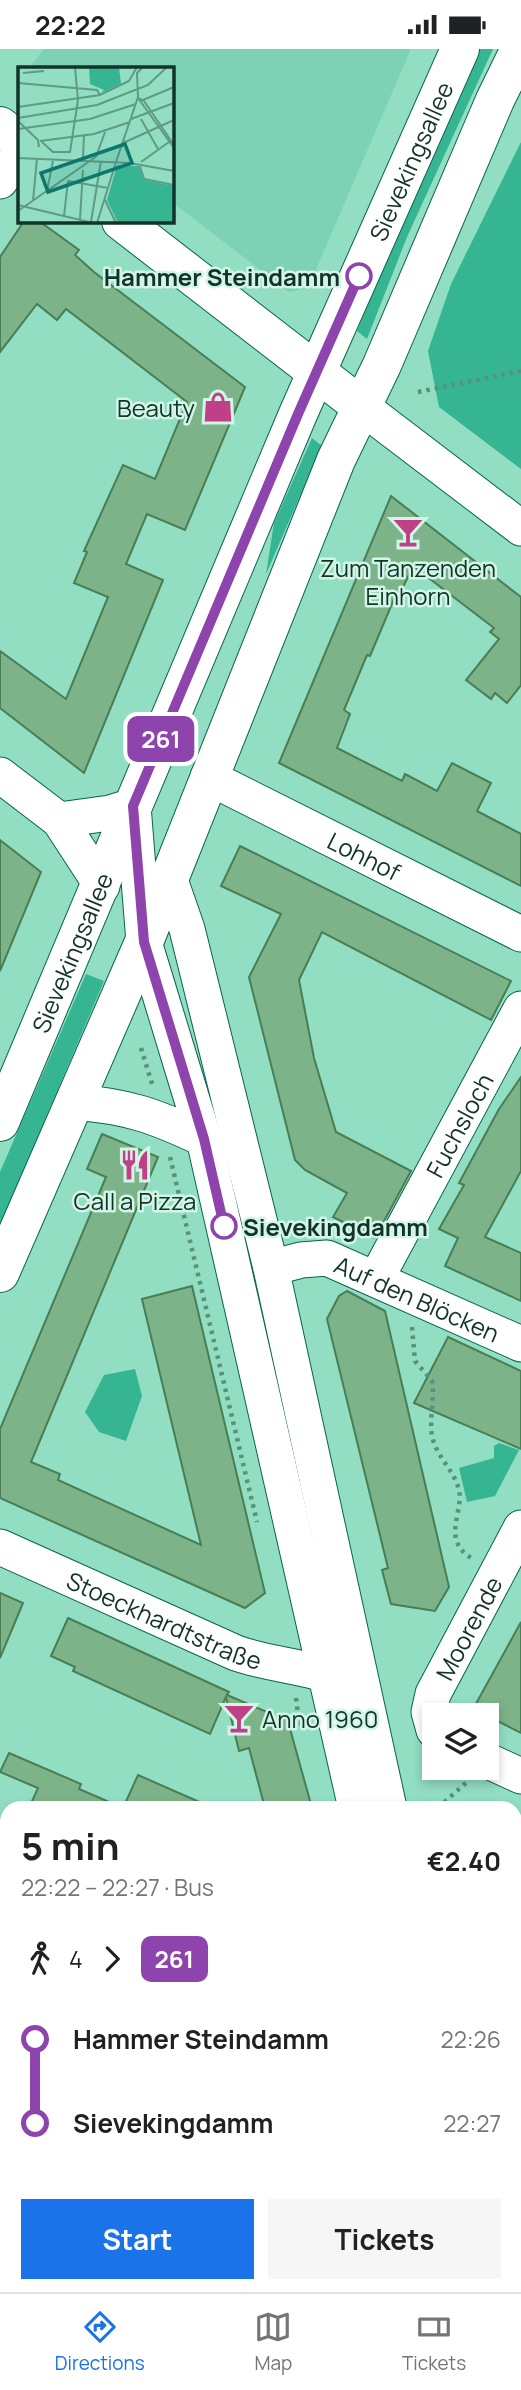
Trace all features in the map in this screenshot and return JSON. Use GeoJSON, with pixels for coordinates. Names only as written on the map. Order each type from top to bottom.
{"type":"FeatureCollection","features":[{"type":"Feature","properties":{"kind":"main road","name":"Sievekingsallee"},"geometry":{"type":"LineString","coordinates":[[0,1122],[102,886],[133,806],[316,372],[460,49]]}},
{"type":"Feature","properties":{"kind":"main road"},"geometry":{"type":"LineString","coordinates":[[0,1273],[144,942],[336,460],[520,49]]}},
{"type":"Feature","properties":{"kind":"main road"},"geometry":{"type":"LineString","coordinates":[[0,126],[18,140]]}},
{"type":"Feature","properties":{"kind":"main road"},"geometry":{"type":"LineString","coordinates":[[122,222],[362,407]]}},
{"type":"Feature","properties":{"kind":"street"},"geometry":{"type":"LineString","coordinates":[[0,181],[18,156]]}},
{"type":"Feature","properties":{"kind":"street"},"geometry":{"type":"LineString","coordinates":[[362,407],[521,528]]}},
{"type":"Feature","properties":{"kind":"street"},"geometry":{"type":"LineString","coordinates":[[0,775],[59,820],[102,886]]}},
{"type":"Feature","properties":{"kind":"street","name":"Lohhof"},"geometry":{"type":"LineString","coordinates":[[208,777],[521,934]]}},
{"type":"Feature","properties":{"kind":"street"},"geometry":{"type":"LineString","coordinates":[[59,820],[110,813],[133,806],[144,942],[204,1139],[354,1801]]}},
{"type":"Feature","properties":{"kind":"street"},"geometry":{"type":"LineString","coordinates":[[169,877],[187,929],[271,1268],[388,1801]]}},
{"type":"Feature","properties":{"kind":"street","name":"Fuchsloch"},"geometry":{"type":"LineString","coordinates":[[376,1279],[521,1009]]}},
{"type":"Feature","properties":{"kind":"street"},"geometry":{"type":"LineString","coordinates":[[73,1102],[116,1105],[144,1111],[204,1139]]}},
{"type":"Feature","properties":{"kind":"street","name":"Auf den Blöcken"},"geometry":{"type":"LineString","coordinates":[[271,1268],[301,1260],[327,1258],[521,1344]]}},
{"type":"Feature","properties":{"kind":"street","name":"Moorende"},"geometry":{"type":"LineString","coordinates":[[431,1703],[433,1694],[521,1528]]}},
{"type":"Feature","properties":{"kind":"street","name":"Stoeckhardtstraße"},"geometry":{"type":"LineString","coordinates":[[4,1548],[236,1653],[265,1663],[327,1673]]}},
{"type":"Feature","properties":{"kind":"street"},"geometry":{"type":"LineString","coordinates":[[327,1673],[365,1693]]}},
{"type":"Feature","properties":{"kind":"street"},"geometry":{"type":"LineString","coordinates":[[499,1772],[521,1776]]}},
{"type":"Feature","properties":{"kind":"path"},"geometry":{"type":"LineString","coordinates":[[418,392],[521,371]]}},
{"type":"Feature","properties":{"kind":"path"},"geometry":{"type":"LineString","coordinates":[[421,1299],[411,1333],[412,1349],[415,1361],[432,1381],[432,1437],[459,1490],[455,1513],[457,1541],[462,1553],[496,1573]]}},
{"type":"Feature","properties":{"kind":"path"},"geometry":{"type":"LineString","coordinates":[[445,1801],[467,1780]]}},
{"type":"Feature","properties":{"kind":"shaded area"},"geometry":{"type":"Polygon","coordinates":[[[44,49],[411,49],[308,288],[289,292],[173,203],[173,67],[30,67],[44,49]]]}},
{"type":"Feature","properties":{"kind":"shaded area"},"geometry":{"type":"Polygon","coordinates":[[[480,49],[493,49],[407,237],[367,339],[357,331],[444,125],[480,49]]]}},
{"type":"Feature","properties":{"kind":"shaded area"},"geometry":{"type":"Polygon","coordinates":[[[521,142],[521,469],[439,407],[428,351],[451,284],[521,142]]]}},
{"type":"Feature","properties":{"kind":"shaded area"},"geometry":{"type":"Polygon","coordinates":[[[312,438],[322,446],[266,574],[274,523],[312,438]]]}},
{"type":"Feature","properties":{"kind":"shaded area"},"geometry":{"type":"Polygon","coordinates":[[[86,974],[104,981],[0,1226],[0,1172],[86,974]]]}},
{"type":"Feature","properties":{"kind":"shaded area"},"geometry":{"type":"Polygon","coordinates":[[[135,1369],[142,1396],[126,1441],[99,1432],[85,1412],[104,1375],[135,1369]]]}},
{"type":"Feature","properties":{"kind":"shaded area"},"geometry":{"type":"Polygon","coordinates":[[[499,1443],[519,1450],[495,1496],[467,1502],[459,1468],[494,1458],[494,1446],[499,1443]]]}},
{"type":"Feature","properties":{"kind":"building"},"geometry":{"type":"Polygon","coordinates":[[[23,222],[40,222],[79,250],[75,255],[94,272],[245,387],[185,530],[147,514],[126,564],[163,580],[84,773],[0,708],[0,651],[66,699],[108,597],[74,583],[87,552],[84,551],[123,465],[155,479],[187,402],[66,309],[57,320],[37,304],[0,352],[0,257],[23,222]]]}},
{"type":"Feature","properties":{"kind":"building"},"geometry":{"type":"Polygon","coordinates":[[[391,496],[521,597],[521,685],[507,703],[495,693],[491,699],[466,680],[499,639],[490,632],[494,628],[413,566],[398,598],[394,599],[370,656],[367,655],[344,710],[350,714],[337,748],[402,781],[405,774],[437,791],[452,763],[491,783],[477,811],[521,834],[521,886],[279,763],[391,496]]]}},
{"type":"Feature","properties":{"kind":"building"},"geometry":{"type":"Polygon","coordinates":[[[0,840],[41,872],[0,971],[0,840]]]}},
{"type":"Feature","properties":{"kind":"building"},"geometry":{"type":"Polygon","coordinates":[[[240,846],[511,981],[491,1020],[322,932],[299,980],[314,1058],[336,1132],[411,1171],[375,1238],[333,1217],[347,1193],[305,1170],[295,1160],[249,977],[281,914],[221,886],[240,846]]]}},
{"type":"Feature","properties":{"kind":"building"},"geometry":{"type":"Polygon","coordinates":[[[521,1077],[521,1171],[485,1237],[521,1253],[521,1301],[445,1266],[458,1238],[439,1229],[464,1185],[459,1183],[499,1109],[521,1077]]]}},
{"type":"Feature","properties":{"kind":"building"},"geometry":{"type":"Polygon","coordinates":[[[102,1134],[158,1157],[31,1462],[60,1474],[58,1480],[201,1545],[142,1299],[192,1286],[265,1593],[245,1608],[0,1498],[0,1429],[106,1177],[87,1169],[102,1134]]]}},
{"type":"Feature","properties":{"kind":"building"},"geometry":{"type":"Polygon","coordinates":[[[347,1291],[385,1311],[449,1587],[435,1611],[391,1604],[382,1570],[388,1568],[327,1319],[339,1296],[347,1291]]]}},
{"type":"Feature","properties":{"kind":"building"},"geometry":{"type":"Polygon","coordinates":[[[448,1337],[521,1371],[521,1449],[414,1403],[448,1337]]]}},
{"type":"Feature","properties":{"kind":"building"},"geometry":{"type":"Polygon","coordinates":[[[0,1593],[23,1603],[0,1658],[0,1593]]]}},
{"type":"Feature","properties":{"kind":"building"},"geometry":{"type":"Polygon","coordinates":[[[68,1618],[229,1692],[227,1695],[267,1712],[270,1723],[287,1718],[310,1801],[263,1801],[249,1748],[239,1751],[226,1697],[210,1734],[73,1671],[75,1667],[51,1656],[68,1618]]]}},
{"type":"Feature","properties":{"kind":"building"},"geometry":{"type":"Polygon","coordinates":[[[521,1622],[521,1733],[499,1722],[499,1703],[476,1703],[521,1622]]]}},
{"type":"Feature","properties":{"kind":"building"},"geometry":{"type":"Polygon","coordinates":[[[9,1753],[81,1784],[79,1789],[107,1801],[32,1801],[38,1788],[0,1772],[9,1753]]]}},
{"type":"Feature","properties":{"kind":"building"},"geometry":{"type":"Polygon","coordinates":[[[138,1775],[197,1801],[126,1801],[138,1775]]]}},
{"type":"Feature","properties":{"kind":"bus line","name":"261"},"geometry":{"type":"LineString","coordinates":[[224,1226],[204,1139],[144,942],[136,875],[133,806],[359,276]]}},
{"type":"Feature","properties":{"kind":"place","name":"Hammer Steindamm"},"geometry":{"type":"Point","coordinates":[359,276]}},
{"type":"Feature","properties":{"kind":"place","name":"Beauty"},"geometry":{"type":"Point","coordinates":[218,407]}},
{"type":"Feature","properties":{"kind":"place","name":"Zum Tanzenden Einhorn"},"geometry":{"type":"Point","coordinates":[408,532]}},
{"type":"Feature","properties":{"kind":"place","name":"Call a Pizza"},"geometry":{"type":"Point","coordinates":[135,1165]}},
{"type":"Feature","properties":{"kind":"place","name":"Sievekingdamm"},"geometry":{"type":"Point","coordinates":[224,1226]}},
{"type":"Feature","properties":{"kind":"place","name":"Anno 1960"},"geometry":{"type":"Point","coordinates":[239,1718]}}]}
